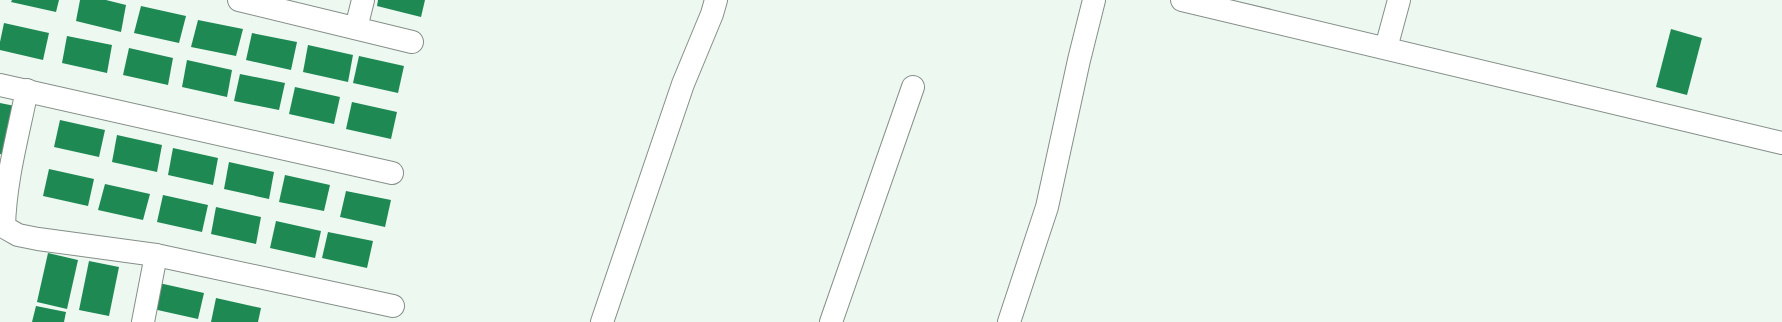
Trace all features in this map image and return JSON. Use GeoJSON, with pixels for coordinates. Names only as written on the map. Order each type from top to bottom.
{"type":"FeatureCollection","features":[{"type":"Feature","properties":{"kind":"street"},"geometry":{"type":"LineString","coordinates":[[239,0],[412,42]]}},
{"type":"Feature","properties":{"kind":"street"},"geometry":{"type":"LineString","coordinates":[[356,28],[363,0]]}},
{"type":"Feature","properties":{"kind":"street"},"geometry":{"type":"LineString","coordinates":[[602,322],[683,84],[712,14],[716,0]]}},
{"type":"Feature","properties":{"kind":"street"},"geometry":{"type":"LineString","coordinates":[[1009,322],[1047,207],[1079,60],[1094,0]]}},
{"type":"Feature","properties":{"kind":"street"},"geometry":{"type":"LineString","coordinates":[[1182,0],[1782,143]]}},
{"type":"Feature","properties":{"kind":"street"},"geometry":{"type":"LineString","coordinates":[[1386,48],[1399,0]]}},
{"type":"Feature","properties":{"kind":"street"},"geometry":{"type":"LineString","coordinates":[[0,86],[27,90],[392,173]]}},
{"type":"Feature","properties":{"kind":"street"},"geometry":{"type":"LineString","coordinates":[[830,322],[912,87]]}},
{"type":"Feature","properties":{"kind":"street"},"geometry":{"type":"LineString","coordinates":[[27,90],[10,174],[2,234],[156,255],[393,306]]}},
{"type":"Feature","properties":{"kind":"street"},"geometry":{"type":"LineString","coordinates":[[143,322],[156,255]]}},
{"type":"Feature","properties":{"kind":"building"},"geometry":{"type":"Polygon","coordinates":[[[12,0],[59,0],[56,12],[11,2],[12,0]]]}},
{"type":"Feature","properties":{"kind":"building"},"geometry":{"type":"Polygon","coordinates":[[[80,0],[106,0],[126,5],[121,32],[76,21],[80,0]]]}},
{"type":"Feature","properties":{"kind":"building"},"geometry":{"type":"Polygon","coordinates":[[[378,0],[425,0],[421,17],[377,6],[378,0]]]}},
{"type":"Feature","properties":{"kind":"building"},"geometry":{"type":"Polygon","coordinates":[[[141,6],[186,16],[179,43],[134,33],[141,6]]]}},
{"type":"Feature","properties":{"kind":"building"},"geometry":{"type":"Polygon","coordinates":[[[198,20],[243,29],[236,56],[191,47],[198,20]]]}},
{"type":"Feature","properties":{"kind":"building"},"geometry":{"type":"Polygon","coordinates":[[[4,23],[49,33],[43,60],[0,50],[4,23]]]}},
{"type":"Feature","properties":{"kind":"building"},"geometry":{"type":"Polygon","coordinates":[[[1671,29],[1702,38],[1687,95],[1656,87],[1671,29]]]}},
{"type":"Feature","properties":{"kind":"building"},"geometry":{"type":"Polygon","coordinates":[[[252,33],[297,42],[291,70],[246,60],[252,33]]]}},
{"type":"Feature","properties":{"kind":"building"},"geometry":{"type":"Polygon","coordinates":[[[67,36],[112,45],[107,73],[62,63],[67,36]]]}},
{"type":"Feature","properties":{"kind":"building"},"geometry":{"type":"Polygon","coordinates":[[[308,45],[353,55],[348,82],[303,72],[308,45]]]}},
{"type":"Feature","properties":{"kind":"building"},"geometry":{"type":"Polygon","coordinates":[[[129,48],[173,58],[168,85],[123,75],[129,48]]]}},
{"type":"Feature","properties":{"kind":"building"},"geometry":{"type":"Polygon","coordinates":[[[359,56],[404,66],[398,93],[353,83],[359,56]]]}},
{"type":"Feature","properties":{"kind":"building"},"geometry":{"type":"Polygon","coordinates":[[[187,60],[232,70],[227,97],[182,87],[187,60]]]}},
{"type":"Feature","properties":{"kind":"building"},"geometry":{"type":"Polygon","coordinates":[[[240,74],[285,83],[279,110],[234,101],[240,74]]]}},
{"type":"Feature","properties":{"kind":"building"},"geometry":{"type":"Polygon","coordinates":[[[295,87],[340,97],[334,124],[289,114],[295,87]]]}},
{"type":"Feature","properties":{"kind":"building"},"geometry":{"type":"Polygon","coordinates":[[[352,102],[397,112],[391,139],[346,129],[352,102]]]}},
{"type":"Feature","properties":{"kind":"building"},"geometry":{"type":"Polygon","coordinates":[[[0,103],[20,107],[10,156],[0,154],[0,103]]]}},
{"type":"Feature","properties":{"kind":"building"},"geometry":{"type":"Polygon","coordinates":[[[60,120],[105,130],[99,157],[54,147],[60,120]]]}},
{"type":"Feature","properties":{"kind":"building"},"geometry":{"type":"Polygon","coordinates":[[[117,135],[162,145],[157,172],[112,162],[117,135]]]}},
{"type":"Feature","properties":{"kind":"building"},"geometry":{"type":"Polygon","coordinates":[[[173,148],[218,158],[213,185],[168,175],[173,148]]]}},
{"type":"Feature","properties":{"kind":"building"},"geometry":{"type":"Polygon","coordinates":[[[229,162],[274,172],[269,199],[224,189],[229,162]]]}},
{"type":"Feature","properties":{"kind":"building"},"geometry":{"type":"Polygon","coordinates":[[[49,169],[94,179],[88,206],[43,196],[49,169]]]}},
{"type":"Feature","properties":{"kind":"building"},"geometry":{"type":"Polygon","coordinates":[[[285,175],[330,185],[324,211],[279,202],[285,175]]]}},
{"type":"Feature","properties":{"kind":"building"},"geometry":{"type":"Polygon","coordinates":[[[105,184],[150,194],[143,220],[98,210],[105,184]]]}},
{"type":"Feature","properties":{"kind":"building"},"geometry":{"type":"Polygon","coordinates":[[[346,191],[391,200],[385,227],[340,217],[346,191]]]}},
{"type":"Feature","properties":{"kind":"building"},"geometry":{"type":"Polygon","coordinates":[[[163,195],[208,205],[202,232],[157,222],[163,195]]]}},
{"type":"Feature","properties":{"kind":"building"},"geometry":{"type":"Polygon","coordinates":[[[216,207],[261,217],[256,244],[211,234],[216,207]]]}},
{"type":"Feature","properties":{"kind":"building"},"geometry":{"type":"Polygon","coordinates":[[[276,221],[321,231],[315,258],[270,248],[276,221]]]}},
{"type":"Feature","properties":{"kind":"building"},"geometry":{"type":"Polygon","coordinates":[[[328,232],[373,241],[367,268],[322,258],[328,232]]]}},
{"type":"Feature","properties":{"kind":"building"},"geometry":{"type":"Polygon","coordinates":[[[48,253],[78,260],[67,309],[37,302],[48,253]]]}},
{"type":"Feature","properties":{"kind":"building"},"geometry":{"type":"Polygon","coordinates":[[[89,261],[119,267],[109,316],[79,310],[89,261]]]}},
{"type":"Feature","properties":{"kind":"building"},"geometry":{"type":"Polygon","coordinates":[[[159,283],[204,293],[198,319],[153,309],[159,283]]]}},
{"type":"Feature","properties":{"kind":"building"},"geometry":{"type":"Polygon","coordinates":[[[216,298],[261,308],[258,322],[211,322],[216,298]]]}},
{"type":"Feature","properties":{"kind":"building"},"geometry":{"type":"Polygon","coordinates":[[[36,306],[66,312],[64,322],[32,322],[36,306]]]}}]}
